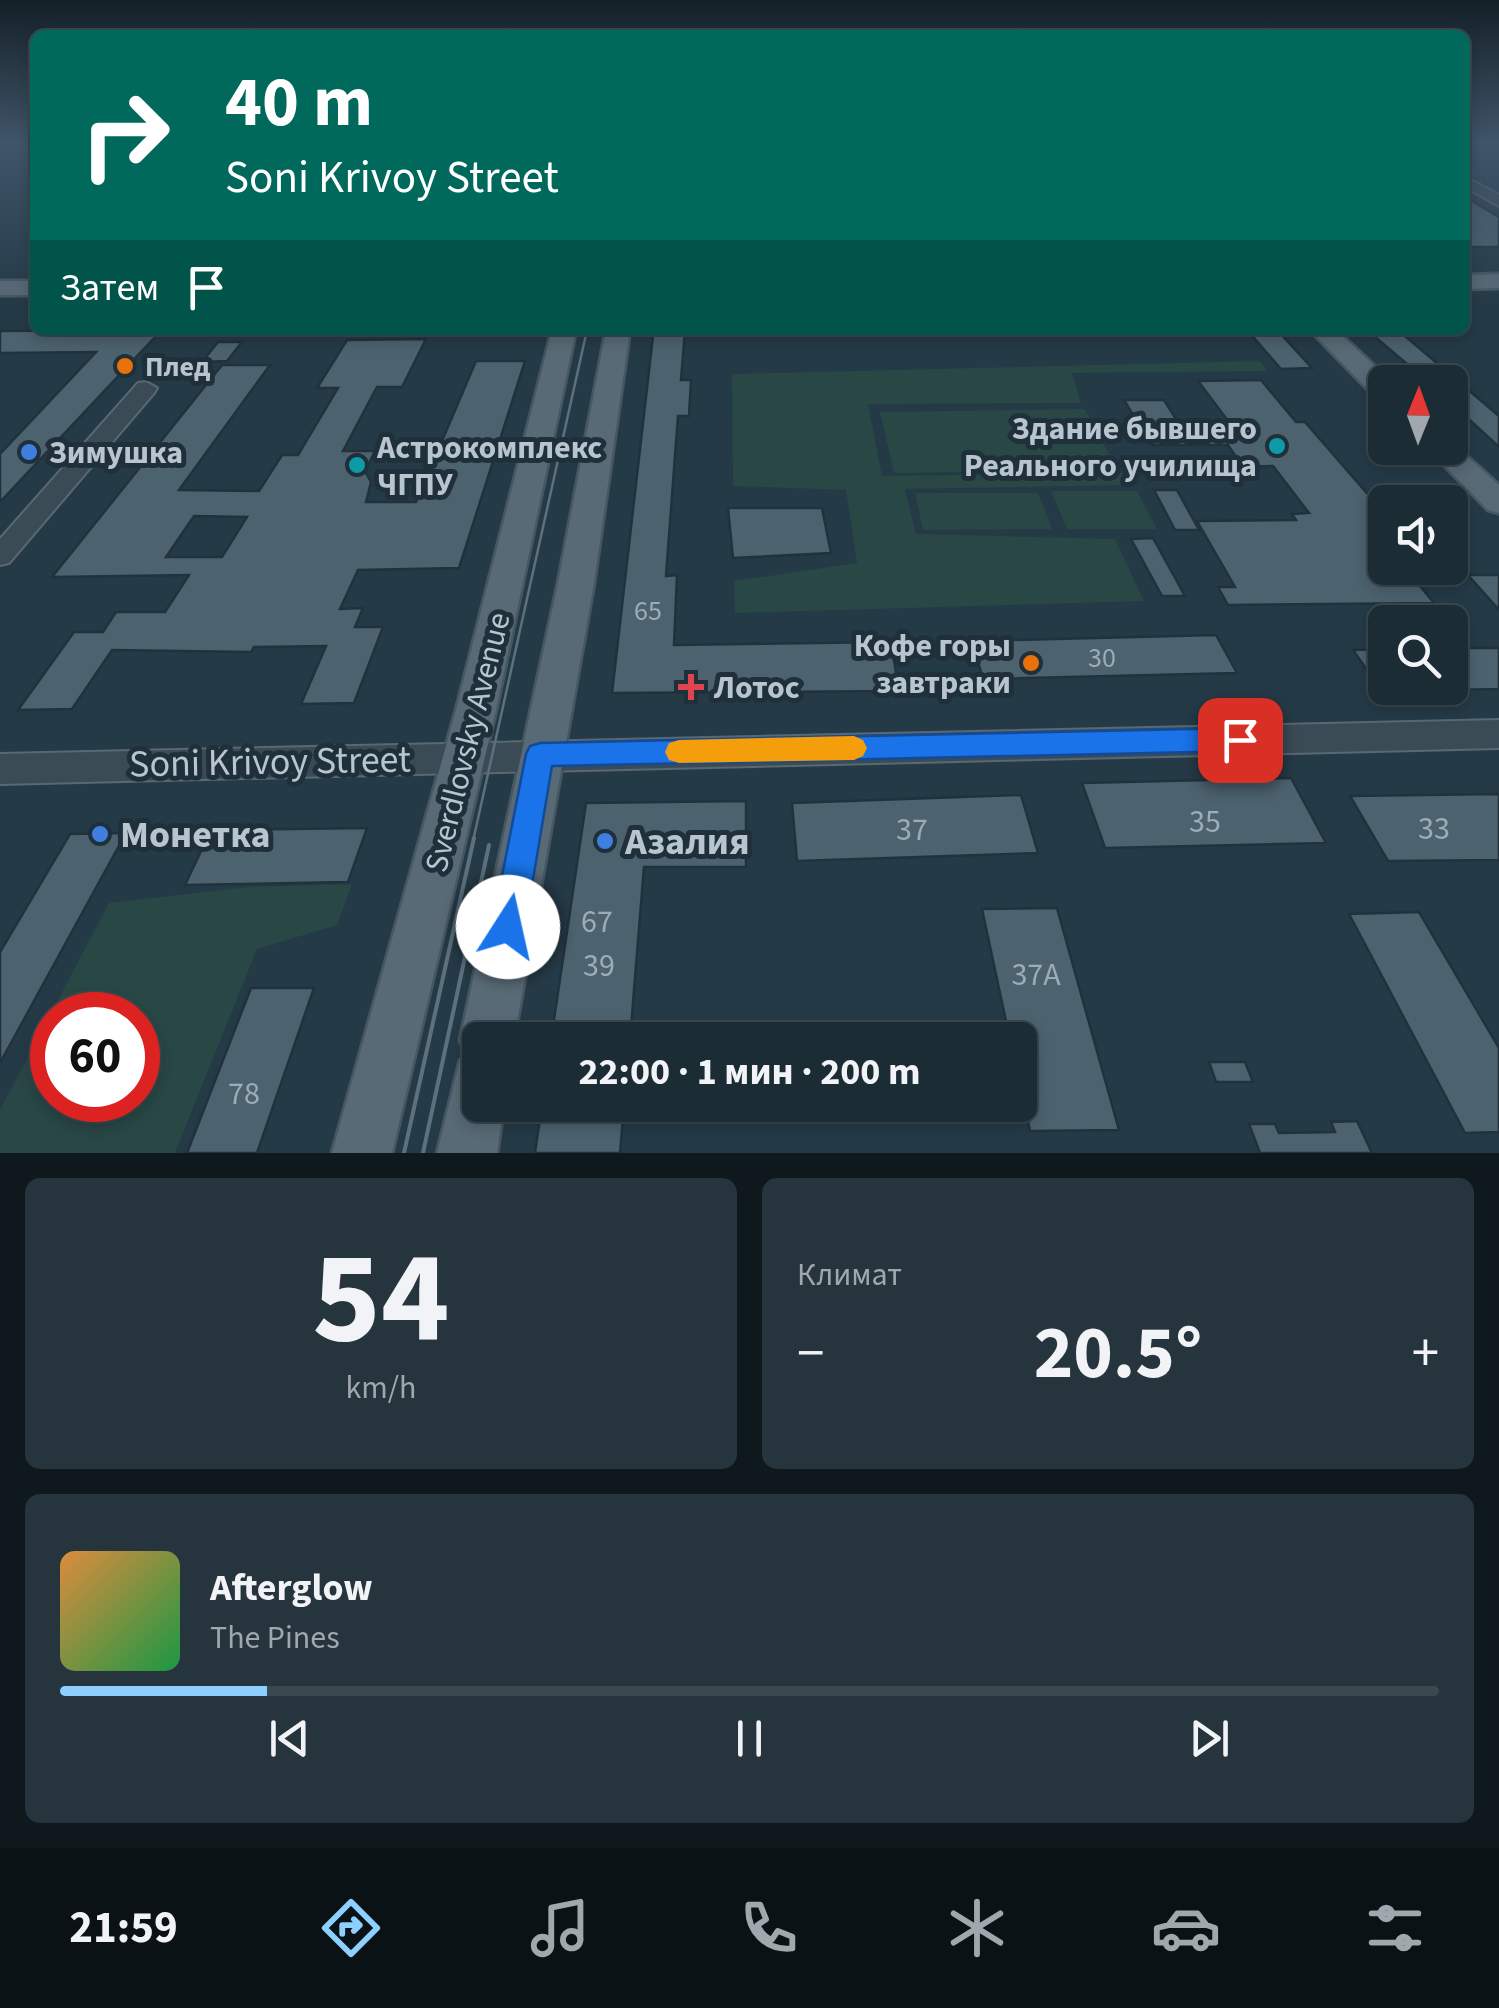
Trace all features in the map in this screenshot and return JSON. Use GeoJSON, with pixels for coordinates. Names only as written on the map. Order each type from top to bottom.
{"type":"FeatureCollection","features":[{"type":"Feature","properties":{"kind":"main road"},"geometry":{"type":"LineString","coordinates":[[1470,283],[1499,284]]}},
{"type":"Feature","properties":{"kind":"main road"},"geometry":{"type":"LineString","coordinates":[[0,288],[30,288]]}},
{"type":"Feature","properties":{"kind":"main road"},"geometry":{"type":"LineString","coordinates":[[0,310],[30,309]]}},
{"type":"Feature","properties":{"kind":"main road","name":"Sverdlovsky Avenue"},"geometry":{"type":"LineString","coordinates":[[362,1153],[464,756],[563,335]]}},
{"type":"Feature","properties":{"kind":"main road"},"geometry":{"type":"LineString","coordinates":[[491,1022],[576,582],[617,335]]}},
{"type":"Feature","properties":{"kind":"main road"},"geometry":{"type":"LineString","coordinates":[[1327,335],[1368,375]]}},
{"type":"Feature","properties":{"kind":"main road"},"geometry":{"type":"LineString","coordinates":[[1460,465],[1499,503]]}},
{"type":"Feature","properties":{"kind":"main road"},"geometry":{"type":"LineString","coordinates":[[466,1153],[472,1122]]}},
{"type":"Feature","properties":{"kind":"street"},"geometry":{"type":"LineString","coordinates":[[0,556],[146,388]]}},
{"type":"Feature","properties":{"kind":"street","name":"Soni Krivoy Street"},"geometry":{"type":"LineString","coordinates":[[0,769],[1499,734]]}},
{"type":"Feature","properties":{"kind":"green space"},"geometry":{"type":"Polygon","coordinates":[[[1260,361],[1268,371],[1072,373],[1081,403],[868,404],[882,476],[1126,473],[1131,485],[905,489],[916,534],[1115,539],[1144,601],[735,613],[734,581],[857,563],[846,490],[733,486],[732,374],[1260,361]]]}},
{"type":"Feature","properties":{"kind":"green space"},"geometry":{"type":"Polygon","coordinates":[[[1085,409],[1118,470],[894,473],[880,412],[1085,409]]]}},
{"type":"Feature","properties":{"kind":"green space"},"geometry":{"type":"Polygon","coordinates":[[[1051,491],[1137,491],[1157,529],[1067,529],[1051,491]]]}},
{"type":"Feature","properties":{"kind":"green space"},"geometry":{"type":"Polygon","coordinates":[[[915,493],[1038,493],[1052,529],[923,530],[915,493]]]}},
{"type":"Feature","properties":{"kind":"green space"},"geometry":{"type":"Polygon","coordinates":[[[352,884],[337,925],[257,949],[175,1153],[0,1153],[0,1110],[30,1053],[30,1122],[160,1122],[160,992],[62,992],[109,903],[248,887],[352,884]]]}},
{"type":"Feature","properties":{"kind":"building"},"geometry":{"type":"Polygon","coordinates":[[[1470,200],[1499,217],[1499,247],[1470,247],[1470,200]]]}},
{"type":"Feature","properties":{"kind":"building"},"geometry":{"type":"Polygon","coordinates":[[[0,331],[155,337],[0,502],[0,454],[96,352],[0,353],[0,331]]]}},
{"type":"Feature","properties":{"kind":"building"},"geometry":{"type":"Polygon","coordinates":[[[685,335],[681,380],[691,380],[689,416],[678,416],[666,576],[677,575],[674,645],[891,642],[899,691],[612,693],[653,336],[685,335]]]}},
{"type":"Feature","properties":{"kind":"building"},"geometry":{"type":"Polygon","coordinates":[[[1251,335],[1282,335],[1312,368],[1281,369],[1251,335]]]}},
{"type":"Feature","properties":{"kind":"building"},"geometry":{"type":"Polygon","coordinates":[[[1373,335],[1404,335],[1439,365],[1408,365],[1373,335]]]}},
{"type":"Feature","properties":{"kind":"building"},"geometry":{"type":"Polygon","coordinates":[[[426,339],[402,387],[377,387],[343,451],[375,451],[365,471],[371,482],[366,502],[416,502],[476,361],[525,361],[459,568],[358,570],[340,609],[363,608],[355,627],[383,627],[354,703],[301,704],[326,646],[254,647],[251,652],[112,650],[72,709],[18,710],[74,632],[103,632],[116,612],[165,612],[189,575],[52,577],[222,365],[270,365],[179,490],[259,491],[282,455],[298,455],[338,388],[317,388],[347,340],[426,339]],[[194,516],[166,557],[222,557],[247,517],[194,516]]]}},
{"type":"Feature","properties":{"kind":"building"},"geometry":{"type":"Polygon","coordinates":[[[218,342],[242,342],[227,361],[202,362],[218,342]]]}},
{"type":"Feature","properties":{"kind":"building"},"geometry":{"type":"Polygon","coordinates":[[[1261,380],[1296,422],[1305,422],[1368,494],[1368,585],[1419,585],[1434,603],[1228,605],[1218,587],[1235,587],[1197,521],[1296,520],[1292,514],[1309,513],[1273,466],[1243,467],[1228,445],[1151,445],[1124,400],[1164,400],[1181,427],[1232,426],[1198,381],[1261,380]]]}},
{"type":"Feature","properties":{"kind":"building"},"geometry":{"type":"Polygon","coordinates":[[[1468,390],[1499,416],[1499,447],[1468,419],[1468,390]]]}},
{"type":"Feature","properties":{"kind":"building"},"geometry":{"type":"Polygon","coordinates":[[[1154,490],[1177,490],[1199,530],[1175,530],[1154,490]]]}},
{"type":"Feature","properties":{"kind":"building"},"geometry":{"type":"Polygon","coordinates":[[[728,508],[822,508],[831,553],[733,558],[728,508]]]}},
{"type":"Feature","properties":{"kind":"building"},"geometry":{"type":"Polygon","coordinates":[[[1153,538],[1185,596],[1162,596],[1131,539],[1153,538]]]}},
{"type":"Feature","properties":{"kind":"building"},"geometry":{"type":"Polygon","coordinates":[[[1468,575],[1499,575],[1499,610],[1468,575]]]}},
{"type":"Feature","properties":{"kind":"building"},"geometry":{"type":"Polygon","coordinates":[[[1216,635],[1237,673],[983,679],[972,641],[1216,635]]]}},
{"type":"Feature","properties":{"kind":"building"},"geometry":{"type":"Polygon","coordinates":[[[1468,648],[1499,648],[1499,689],[1468,690],[1468,648]]]}},
{"type":"Feature","properties":{"kind":"building"},"geometry":{"type":"Polygon","coordinates":[[[1353,650],[1368,650],[1368,672],[1353,650]]]}},
{"type":"Feature","properties":{"kind":"building"},"geometry":{"type":"Polygon","coordinates":[[[1291,778],[1326,843],[1105,848],[1082,783],[1291,778]]]}},
{"type":"Feature","properties":{"kind":"building"},"geometry":{"type":"Polygon","coordinates":[[[1499,794],[1499,860],[1388,861],[1350,796],[1499,794]]]}},
{"type":"Feature","properties":{"kind":"building"},"geometry":{"type":"Polygon","coordinates":[[[1021,795],[1038,853],[797,861],[792,803],[1021,795]]]}},
{"type":"Feature","properties":{"kind":"building"},"geometry":{"type":"Polygon","coordinates":[[[746,801],[746,867],[644,867],[631,1022],[554,1022],[586,803],[746,801]]]}},
{"type":"Feature","properties":{"kind":"building"},"geometry":{"type":"Polygon","coordinates":[[[367,828],[348,882],[185,885],[211,830],[367,828]]]}},
{"type":"Feature","properties":{"kind":"building"},"geometry":{"type":"Polygon","coordinates":[[[126,833],[39,992],[30,992],[30,1008],[0,1063],[0,952],[70,834],[126,833]]]}},
{"type":"Feature","properties":{"kind":"building"},"geometry":{"type":"Polygon","coordinates":[[[1057,908],[1119,1130],[1030,1131],[1028,1122],[1037,1122],[1037,1022],[1006,1022],[982,909],[1057,908]]]}},
{"type":"Feature","properties":{"kind":"building"},"geometry":{"type":"Polygon","coordinates":[[[1419,912],[1499,1048],[1499,1132],[1465,1133],[1349,914],[1419,912]]]}},
{"type":"Feature","properties":{"kind":"building"},"geometry":{"type":"Polygon","coordinates":[[[251,988],[314,988],[257,1153],[187,1153],[251,988]]]}},
{"type":"Feature","properties":{"kind":"building"},"geometry":{"type":"Polygon","coordinates":[[[1209,1062],[1245,1062],[1253,1082],[1216,1082],[1209,1062]]]}},
{"type":"Feature","properties":{"kind":"building"},"geometry":{"type":"Polygon","coordinates":[[[1357,1121],[1372,1153],[1260,1153],[1249,1124],[1275,1124],[1279,1133],[1335,1132],[1331,1122],[1357,1121]]]}},
{"type":"Feature","properties":{"kind":"building"},"geometry":{"type":"Polygon","coordinates":[[[540,1122],[623,1122],[620,1153],[535,1153],[540,1122]]]}},
{"type":"Feature","properties":{"kind":"tram line"},"geometry":{"type":"LineString","coordinates":[[473,841],[586,335]]}},
{"type":"Feature","properties":{"kind":"tram line"},"geometry":{"type":"LineString","coordinates":[[404,1153],[474,838]]}},
{"type":"Feature","properties":{"kind":"tram line"},"geometry":{"type":"LineString","coordinates":[[423,1153],[489,845]]}},
{"type":"Feature","properties":{"kind":"slow traffic"},"geometry":{"type":"LineString","coordinates":[[679,752],[854,748]]}},
{"type":"Feature","properties":{"kind":"place","name":"Плед"},"geometry":{"type":"Point","coordinates":[125,366]}},
{"type":"Feature","properties":{"kind":"place","name":"Здание бывшего Реального училища"},"geometry":{"type":"Point","coordinates":[1277,446]}},
{"type":"Feature","properties":{"kind":"place","name":"Зимушка"},"geometry":{"type":"Point","coordinates":[29,452]}},
{"type":"Feature","properties":{"kind":"place","name":"Астрокомплекс ЧГПУ"},"geometry":{"type":"Point","coordinates":[357,465]}},
{"type":"Feature","properties":{"kind":"place","name":"Кофе горы завтраки"},"geometry":{"type":"Point","coordinates":[1031,663]}},
{"type":"Feature","properties":{"kind":"place","name":"Лотос"},"geometry":{"type":"Point","coordinates":[691,687]}},
{"type":"Feature","properties":{"kind":"place","name":"Монетка"},"geometry":{"type":"Point","coordinates":[100,834]}},
{"type":"Feature","properties":{"kind":"place","name":"Азалия"},"geometry":{"type":"Point","coordinates":[605,841]}},
{"type":"Feature","properties":{"kind":"route"},"geometry":{"type":"LineString","coordinates":[[508,927],[540,754],[1240,740]]}}]}
